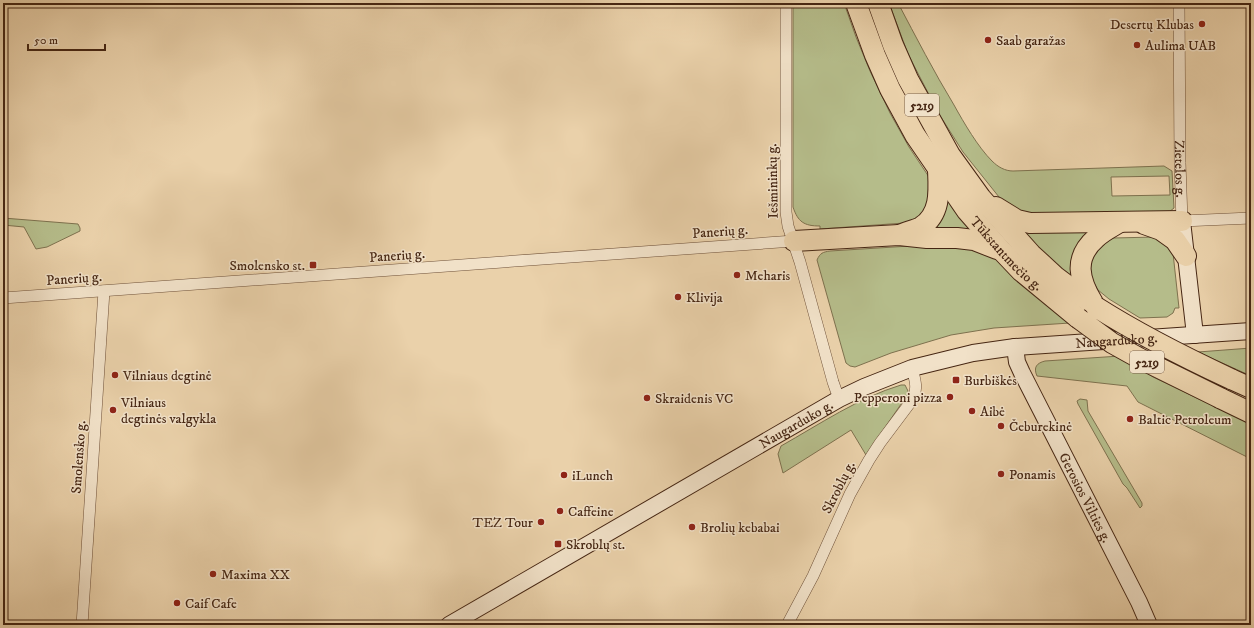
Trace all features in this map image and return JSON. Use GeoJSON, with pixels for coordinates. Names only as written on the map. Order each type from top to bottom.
{"type":"FeatureCollection","features":[{"type":"Feature","properties":{"kind":"highway","name":"Tūkstantmečio g."},"geometry":{"type":"LineString","coordinates":[[856,3],[875,54],[890,88],[915,135],[967,211],[1002,252],[1021,271],[1078,318],[1112,343],[1139,358],[1251,413]]}},
{"type":"Feature","properties":{"kind":"highway","name":"Tūkstantmečio g."},"geometry":{"type":"LineString","coordinates":[[878,3],[893,45],[908,79],[950,156],[981,198],[1031,254],[1056,277],[1126,327],[1251,388]]}},
{"type":"Feature","properties":{"kind":"highway"},"geometry":{"type":"LineString","coordinates":[[899,235],[920,227],[929,221],[935,212],[939,192],[938,170]]}},
{"type":"Feature","properties":{"kind":"highway"},"geometry":{"type":"LineString","coordinates":[[981,198],[1017,220],[1030,223],[1182,221]]}},
{"type":"Feature","properties":{"kind":"highway"},"geometry":{"type":"LineString","coordinates":[[1096,307],[1085,289],[1080,270],[1080,262],[1095,238],[1129,222],[1161,230],[1175,240],[1186,256]]}},
{"type":"Feature","properties":{"kind":"highway"},"geometry":{"type":"LineString","coordinates":[[794,241],[899,235],[926,238],[957,238],[974,240],[1002,252]]}},
{"type":"Feature","properties":{"kind":"main road","name":"Zietelos g."},"geometry":{"type":"LineString","coordinates":[[1182,221],[1195,335]]}},
{"type":"Feature","properties":{"kind":"main road","name":"Naugarduko g."},"geometry":{"type":"LineString","coordinates":[[448,624],[839,399],[864,387],[912,368],[956,356],[1015,347],[1251,331]]}},
{"type":"Feature","properties":{"kind":"main road","name":"Gerosios Vilties g."},"geometry":{"type":"LineString","coordinates":[[1015,347],[1017,362],[1022,373],[1139,602],[1149,625]]}},
{"type":"Feature","properties":{"kind":"street","name":"Iešmininkų g."},"geometry":{"type":"LineString","coordinates":[[786,3],[786,212],[788,226],[794,241],[834,386],[839,399]]}},
{"type":"Feature","properties":{"kind":"street","name":"Zietelos g."},"geometry":{"type":"LineString","coordinates":[[1179,3],[1180,163],[1182,221]]}},
{"type":"Feature","properties":{"kind":"street"},"geometry":{"type":"LineString","coordinates":[[1182,221],[1251,218]]}},
{"type":"Feature","properties":{"kind":"street","name":"Panerių g."},"geometry":{"type":"LineString","coordinates":[[3,298],[794,241]]}},
{"type":"Feature","properties":{"kind":"street","name":"Smolensko g."},"geometry":{"type":"LineString","coordinates":[[82,625],[104,291]]}},
{"type":"Feature","properties":{"kind":"street","name":"Skroblų g."},"geometry":{"type":"LineString","coordinates":[[787,625],[813,576],[850,494],[880,443],[916,393],[917,386],[912,368]]}},
{"type":"Feature","properties":{"kind":"green space"},"geometry":{"type":"Polygon","coordinates":[[[793,3],[844,3],[870,71],[890,113],[909,147],[929,177],[934,193],[921,218],[904,223],[820,229],[820,226],[802,222],[797,216],[793,207],[793,3]]]}},
{"type":"Feature","properties":{"kind":"green space"},"geometry":{"type":"Polygon","coordinates":[[[889,3],[898,3],[932,67],[976,142],[997,165],[1010,171],[1164,166],[1172,171],[1174,208],[1169,212],[1034,217],[1007,207],[963,152],[939,114],[908,54],[889,3]],[[1169,176],[1111,177],[1112,196],[1170,195],[1169,176]]]}},
{"type":"Feature","properties":{"kind":"green space"},"geometry":{"type":"Polygon","coordinates":[[[947,198],[976,229],[921,232],[947,198]]]}},
{"type":"Feature","properties":{"kind":"green space"},"geometry":{"type":"Polygon","coordinates":[[[3,218],[78,224],[80,231],[47,247],[36,249],[24,227],[3,225],[3,218]]]}},
{"type":"Feature","properties":{"kind":"green space"},"geometry":{"type":"Polygon","coordinates":[[[1098,229],[1077,284],[1048,259],[1021,230],[1098,229]]]}},
{"type":"Feature","properties":{"kind":"green space"},"geometry":{"type":"Polygon","coordinates":[[[1156,237],[1164,241],[1173,253],[1179,308],[1175,308],[1173,313],[1167,317],[1140,318],[1109,299],[1098,290],[1090,276],[1090,261],[1092,256],[1106,240],[1113,238],[1156,237]]]}},
{"type":"Feature","properties":{"kind":"green space"},"geometry":{"type":"Polygon","coordinates":[[[958,243],[988,251],[1070,323],[994,328],[951,335],[891,353],[855,367],[846,363],[817,260],[819,256],[824,252],[830,251],[958,243]]]}},
{"type":"Feature","properties":{"kind":"green space"},"geometry":{"type":"Polygon","coordinates":[[[1251,348],[1251,376],[1198,352],[1251,348]]]}},
{"type":"Feature","properties":{"kind":"green space"},"geometry":{"type":"Polygon","coordinates":[[[1120,356],[1153,377],[1251,424],[1251,459],[1138,402],[1127,386],[1037,376],[1035,370],[1036,366],[1045,361],[1120,356]]]}},
{"type":"Feature","properties":{"kind":"green space"},"geometry":{"type":"Polygon","coordinates":[[[905,385],[908,394],[866,455],[851,430],[783,473],[778,454],[781,446],[854,404],[885,390],[905,385]]]}},
{"type":"Feature","properties":{"kind":"green space"},"geometry":{"type":"Polygon","coordinates":[[[1080,399],[1087,400],[1088,411],[1142,503],[1140,508],[1123,484],[1078,404],[1077,401],[1080,399]]]}},
{"type":"Feature","properties":{"kind":"place","name":"Desertų Klubas"},"geometry":{"type":"Point","coordinates":[1202,24]}},
{"type":"Feature","properties":{"kind":"place","name":"Saab garažas"},"geometry":{"type":"Point","coordinates":[988,40]}},
{"type":"Feature","properties":{"kind":"place","name":"Aulima UAB"},"geometry":{"type":"Point","coordinates":[1137,45]}},
{"type":"Feature","properties":{"kind":"place","name":"Smolensko st."},"geometry":{"type":"Point","coordinates":[313,265]}},
{"type":"Feature","properties":{"kind":"place","name":"Meharis"},"geometry":{"type":"Point","coordinates":[737,275]}},
{"type":"Feature","properties":{"kind":"place","name":"Klivija"},"geometry":{"type":"Point","coordinates":[678,297]}},
{"type":"Feature","properties":{"kind":"place","name":"Vilniaus degtinė"},"geometry":{"type":"Point","coordinates":[115,375]}},
{"type":"Feature","properties":{"kind":"place","name":"Burbiškės"},"geometry":{"type":"Point","coordinates":[956,380]}},
{"type":"Feature","properties":{"kind":"place","name":"Pepperoni pizza"},"geometry":{"type":"Point","coordinates":[950,397]}},
{"type":"Feature","properties":{"kind":"place","name":"Skraidenis VC"},"geometry":{"type":"Point","coordinates":[647,398]}},
{"type":"Feature","properties":{"kind":"place","name":"Vilniaus degtinės valgykla"},"geometry":{"type":"Point","coordinates":[113,410]}},
{"type":"Feature","properties":{"kind":"place","name":"Aibė"},"geometry":{"type":"Point","coordinates":[972,411]}},
{"type":"Feature","properties":{"kind":"place","name":"Baltic Petroleum"},"geometry":{"type":"Point","coordinates":[1130,419]}},
{"type":"Feature","properties":{"kind":"place","name":"Čeburekinė"},"geometry":{"type":"Point","coordinates":[1001,426]}},
{"type":"Feature","properties":{"kind":"place","name":"Ponamis"},"geometry":{"type":"Point","coordinates":[1001,474]}},
{"type":"Feature","properties":{"kind":"place","name":"iLunch"},"geometry":{"type":"Point","coordinates":[564,475]}},
{"type":"Feature","properties":{"kind":"place","name":"Caffeine"},"geometry":{"type":"Point","coordinates":[560,511]}},
{"type":"Feature","properties":{"kind":"place","name":"TEZ Tour"},"geometry":{"type":"Point","coordinates":[541,522]}},
{"type":"Feature","properties":{"kind":"place","name":"Brolių kebabai"},"geometry":{"type":"Point","coordinates":[692,527]}},
{"type":"Feature","properties":{"kind":"place","name":"Skroblų st."},"geometry":{"type":"Point","coordinates":[558,544]}},
{"type":"Feature","properties":{"kind":"place","name":"Maxima XX"},"geometry":{"type":"Point","coordinates":[213,574]}},
{"type":"Feature","properties":{"kind":"place","name":"Caif Cafe"},"geometry":{"type":"Point","coordinates":[177,603]}}]}
